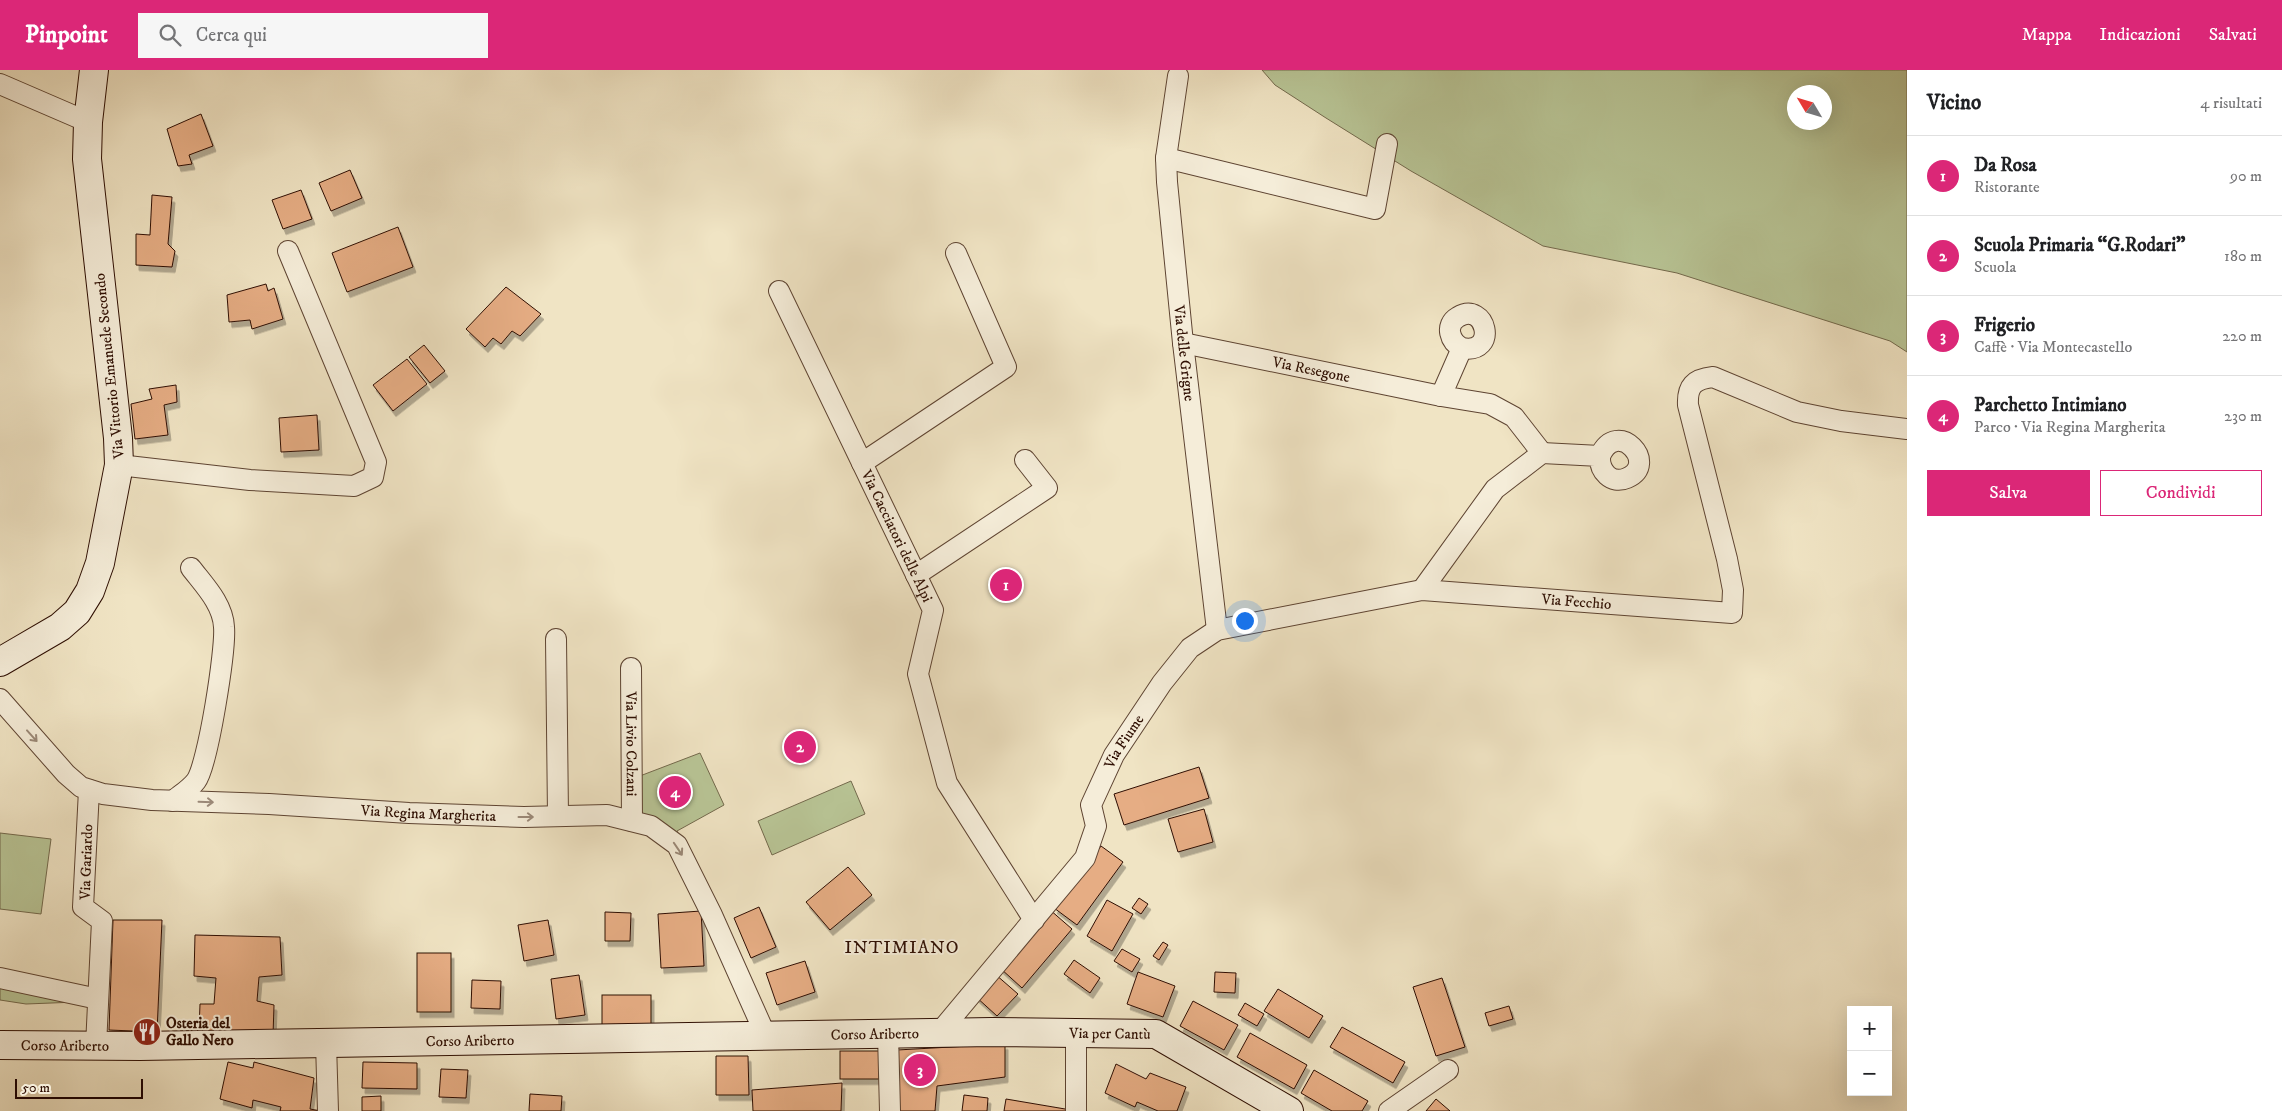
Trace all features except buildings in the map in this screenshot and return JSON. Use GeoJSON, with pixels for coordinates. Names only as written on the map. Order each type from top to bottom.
{"type":"FeatureCollection","features":[{"type":"Feature","properties":{"kind":"street","name":"Via Vittorio Emanuele Secondo"},"geometry":{"type":"LineString","coordinates":[[0,662],[60,627],[77,612],[90,592],[100,563],[119,465],[118,438],[87,158],[88,122],[94,70]]}},
{"type":"Feature","properties":{"kind":"street","name":"Via delle Grigne"},"geometry":{"type":"LineString","coordinates":[[1178,76],[1166,158],[1167,182],[1183,343],[1217,630]]}},
{"type":"Feature","properties":{"kind":"street"},"geometry":{"type":"LineString","coordinates":[[0,84],[88,122]]}},
{"type":"Feature","properties":{"kind":"street"},"geometry":{"type":"LineString","coordinates":[[1166,158],[1375,210],[1387,144]]}},
{"type":"Feature","properties":{"kind":"street"},"geometry":{"type":"LineString","coordinates":[[119,465],[250,480],[354,486],[373,477],[376,462],[288,251]]}},
{"type":"Feature","properties":{"kind":"street"},"geometry":{"type":"LineString","coordinates":[[862,463],[1006,366],[956,253]]}},
{"type":"Feature","properties":{"kind":"street","name":"Via Cacciatori delle Alpi"},"geometry":{"type":"LineString","coordinates":[[779,291],[934,610],[918,674],[947,783],[1034,920]]}},
{"type":"Feature","properties":{"kind":"street","name":"Via Resegone"},"geometry":{"type":"LineString","coordinates":[[1183,343],[1441,396],[1490,404],[1514,417],[1542,454]]}},
{"type":"Feature","properties":{"kind":"street"},"geometry":{"type":"LineString","coordinates":[[1441,396],[1462,348]]}},
{"type":"Feature","properties":{"kind":"street","name":"Via Fecchio"},"geometry":{"type":"LineString","coordinates":[[1422,590],[1732,613],[1733,590],[1727,559],[1688,405],[1688,393],[1693,385],[1702,379],[1712,377],[1797,412],[1907,429]]}},
{"type":"Feature","properties":{"kind":"street"},"geometry":{"type":"LineString","coordinates":[[1422,590],[1495,489],[1542,454],[1600,456]]}},
{"type":"Feature","properties":{"kind":"street"},"geometry":{"type":"LineString","coordinates":[[916,575],[1047,488],[1025,460]]}},
{"type":"Feature","properties":{"kind":"street"},"geometry":{"type":"LineString","coordinates":[[173,801],[196,781],[204,766],[217,698],[224,627],[218,605],[191,568]]}},
{"type":"Feature","properties":{"kind":"street","name":"Via Fiume"},"geometry":{"type":"LineString","coordinates":[[939,1033],[1085,858],[1096,826],[1092,805],[1114,754],[1162,683],[1190,648],[1217,630],[1422,590]]}},
{"type":"Feature","properties":{"kind":"street","name":"Via Vittorio Emanuele Secondo"},"geometry":{"type":"LineString","coordinates":[[0,654],[43,638]]}},
{"type":"Feature","properties":{"kind":"street"},"geometry":{"type":"LineString","coordinates":[[556,639],[558,816]]}},
{"type":"Feature","properties":{"kind":"street","name":"Via Livio Colzani"},"geometry":{"type":"LineString","coordinates":[[631,668],[632,821]]}},
{"type":"Feature","properties":{"kind":"street","name":"Via Regina Margherita"},"geometry":{"type":"LineString","coordinates":[[0,700],[66,774],[80,787],[103,794],[173,801],[269,804],[428,814],[607,815],[651,826],[677,845],[712,915],[766,1036]]}},
{"type":"Feature","properties":{"kind":"street","name":"Via Gariardo"},"geometry":{"type":"LineString","coordinates":[[89,790],[83,907],[102,921],[96,1046]]}},
{"type":"Feature","properties":{"kind":"street"},"geometry":{"type":"LineString","coordinates":[[0,978],[98,999]]}},
{"type":"Feature","properties":{"kind":"street","name":"Corso Ariberto"},"geometry":{"type":"LineString","coordinates":[[0,1045],[96,1046],[939,1033]]}},
{"type":"Feature","properties":{"kind":"street","name":"Via per Cantù"},"geometry":{"type":"LineString","coordinates":[[939,1033],[1156,1034],[1289,1111]]}},
{"type":"Feature","properties":{"kind":"street"},"geometry":{"type":"LineString","coordinates":[[1076,1033],[1076,1111]]}},
{"type":"Feature","properties":{"kind":"street"},"geometry":{"type":"LineString","coordinates":[[888,1034],[890,1111]]}},
{"type":"Feature","properties":{"kind":"street"},"geometry":{"type":"LineString","coordinates":[[326,1043],[328,1111]]}},
{"type":"Feature","properties":{"kind":"street"},"geometry":{"type":"LineString","coordinates":[[1389,1111],[1448,1070]]}},
{"type":"Feature","properties":{"kind":"green space"},"geometry":{"type":"Polygon","coordinates":[[[1262,70],[1907,70],[1907,352],[1890,341],[1677,273],[1543,246],[1411,171],[1275,85],[1262,70]]]}},
{"type":"Feature","properties":{"kind":"green space"},"geometry":{"type":"Polygon","coordinates":[[[700,753],[724,805],[677,831],[682,842],[632,821],[632,779],[700,753]]]}},
{"type":"Feature","properties":{"kind":"green space"},"geometry":{"type":"Polygon","coordinates":[[[851,781],[865,814],[772,855],[758,821],[851,781]]]}},
{"type":"Feature","properties":{"kind":"green space"},"geometry":{"type":"Polygon","coordinates":[[[0,833],[51,839],[41,914],[0,909],[0,833]]]}},
{"type":"Feature","properties":{"kind":"green space"},"geometry":{"type":"Polygon","coordinates":[[[0,985],[77,1002],[26,1004],[0,1000],[0,985]]]}},
{"type":"Feature","properties":{"kind":"place","name":"Da Rosa"},"geometry":{"type":"Point","coordinates":[1006,585]}},
{"type":"Feature","properties":{"kind":"place","name":"Scuola Primaria “G.Rodari”"},"geometry":{"type":"Point","coordinates":[800,747]}},
{"type":"Feature","properties":{"kind":"place","name":"Parchetto Intimiano"},"geometry":{"type":"Point","coordinates":[675,792]}},
{"type":"Feature","properties":{"kind":"place","name":"Osteria del Gallo Nero"},"geometry":{"type":"Point","coordinates":[147,1032]}},
{"type":"Feature","properties":{"kind":"place","name":"Frigerio"},"geometry":{"type":"Point","coordinates":[920,1070]}},
{"type":"Feature","properties":{"kind":"district","name":"INTIMIANO"},"geometry":{"type":"Point","coordinates":[902,947]}}]}
